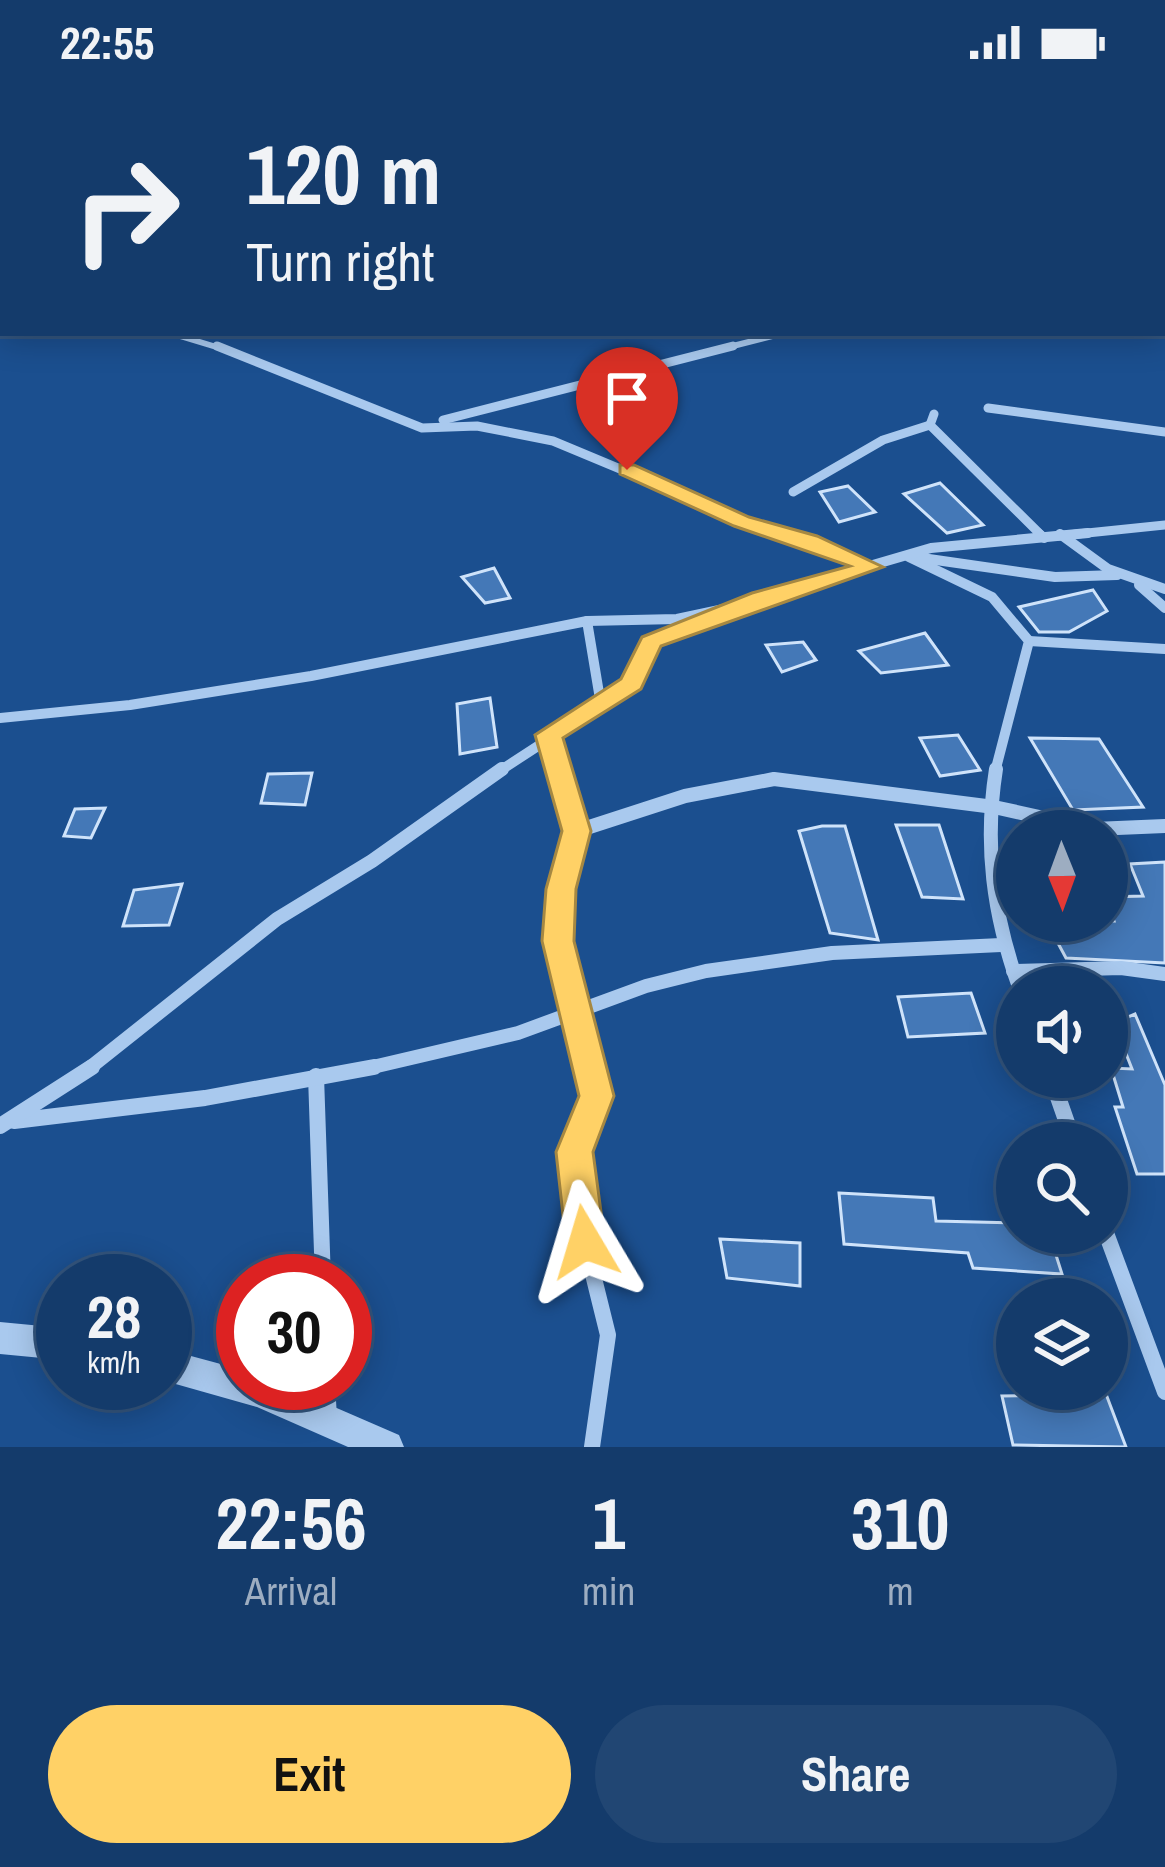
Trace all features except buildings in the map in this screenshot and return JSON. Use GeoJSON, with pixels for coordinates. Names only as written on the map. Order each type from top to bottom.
{"type":"FeatureCollection","features":[{"type":"Feature","properties":{"kind":"street"},"geometry":{"type":"LineString","coordinates":[[194,336],[292,380],[422,428],[477,426],[553,441],[742,521],[809,540],[872,567]]}},
{"type":"Feature","properties":{"kind":"street"},"geometry":{"type":"LineString","coordinates":[[422,428],[773,336]]}},
{"type":"Feature","properties":{"kind":"street"},"geometry":{"type":"LineString","coordinates":[[988,408],[1165,432]]}},
{"type":"Feature","properties":{"kind":"street"},"geometry":{"type":"LineString","coordinates":[[793,492],[883,440],[932,420],[1044,538]]}},
{"type":"Feature","properties":{"kind":"street"},"geometry":{"type":"LineString","coordinates":[[0,718],[130,705],[311,676],[587,621],[677,619],[743,605],[931,548],[1165,525]]}},
{"type":"Feature","properties":{"kind":"street"},"geometry":{"type":"LineString","coordinates":[[1062,536],[1117,574],[1165,589]]}},
{"type":"Feature","properties":{"kind":"street"},"geometry":{"type":"LineString","coordinates":[[909,556],[1055,577],[1117,574]]}},
{"type":"Feature","properties":{"kind":"street"},"geometry":{"type":"LineString","coordinates":[[909,556],[992,597],[1029,641],[1165,649]]}},
{"type":"Feature","properties":{"kind":"street"},"geometry":{"type":"LineString","coordinates":[[1138,584],[1165,608]]}},
{"type":"Feature","properties":{"kind":"street"},"geometry":{"type":"LineString","coordinates":[[4,1124],[103,1060],[277,919],[632,684],[650,642],[743,605]]}},
{"type":"Feature","properties":{"kind":"street"},"geometry":{"type":"LineString","coordinates":[[587,621],[601,705]]}},
{"type":"Feature","properties":{"kind":"street"},"geometry":{"type":"LineString","coordinates":[[1010,966],[990,895],[996,770],[1029,641]]}},
{"type":"Feature","properties":{"kind":"street"},"geometry":{"type":"LineString","coordinates":[[549,735],[577,831],[561,889],[558,941],[596,1096],[574,1152],[585,1242],[608,1336],[592,1447]]}},
{"type":"Feature","properties":{"kind":"street"},"geometry":{"type":"LineString","coordinates":[[577,831],[685,796],[774,779],[994,807],[1094,829],[1165,826]]}},
{"type":"Feature","properties":{"kind":"street"},"geometry":{"type":"LineString","coordinates":[[4,1124],[164,1108],[521,1032],[693,974],[875,950],[1001,945]]}},
{"type":"Feature","properties":{"kind":"street"},"geometry":{"type":"LineString","coordinates":[[1128,969],[1165,974]]}},
{"type":"Feature","properties":{"kind":"street"},"geometry":{"type":"LineString","coordinates":[[316,1076],[322,1254]]}},
{"type":"Feature","properties":{"kind":"street"},"geometry":{"type":"LineString","coordinates":[[1114,1254],[1165,1392]]}},
{"type":"Feature","properties":{"kind":"street"},"geometry":{"type":"LineString","coordinates":[[0,1338],[36,1341]]}},
{"type":"Feature","properties":{"kind":"street"},"geometry":{"type":"LineString","coordinates":[[192,1372],[259,1391],[387,1447]]}},
{"type":"Feature","properties":{"kind":"street"},"geometry":{"type":"LineString","coordinates":[[328,1410],[329,1421]]}},
{"type":"Feature","properties":{"kind":"route"},"geometry":{"type":"LineString","coordinates":[[585,1242],[574,1152],[596,1096],[558,941],[561,889],[577,831],[560,788],[549,735],[632,684],[650,642],[729,615],[760,598],[872,567],[809,540],[704,506],[627,470]]}}]}
